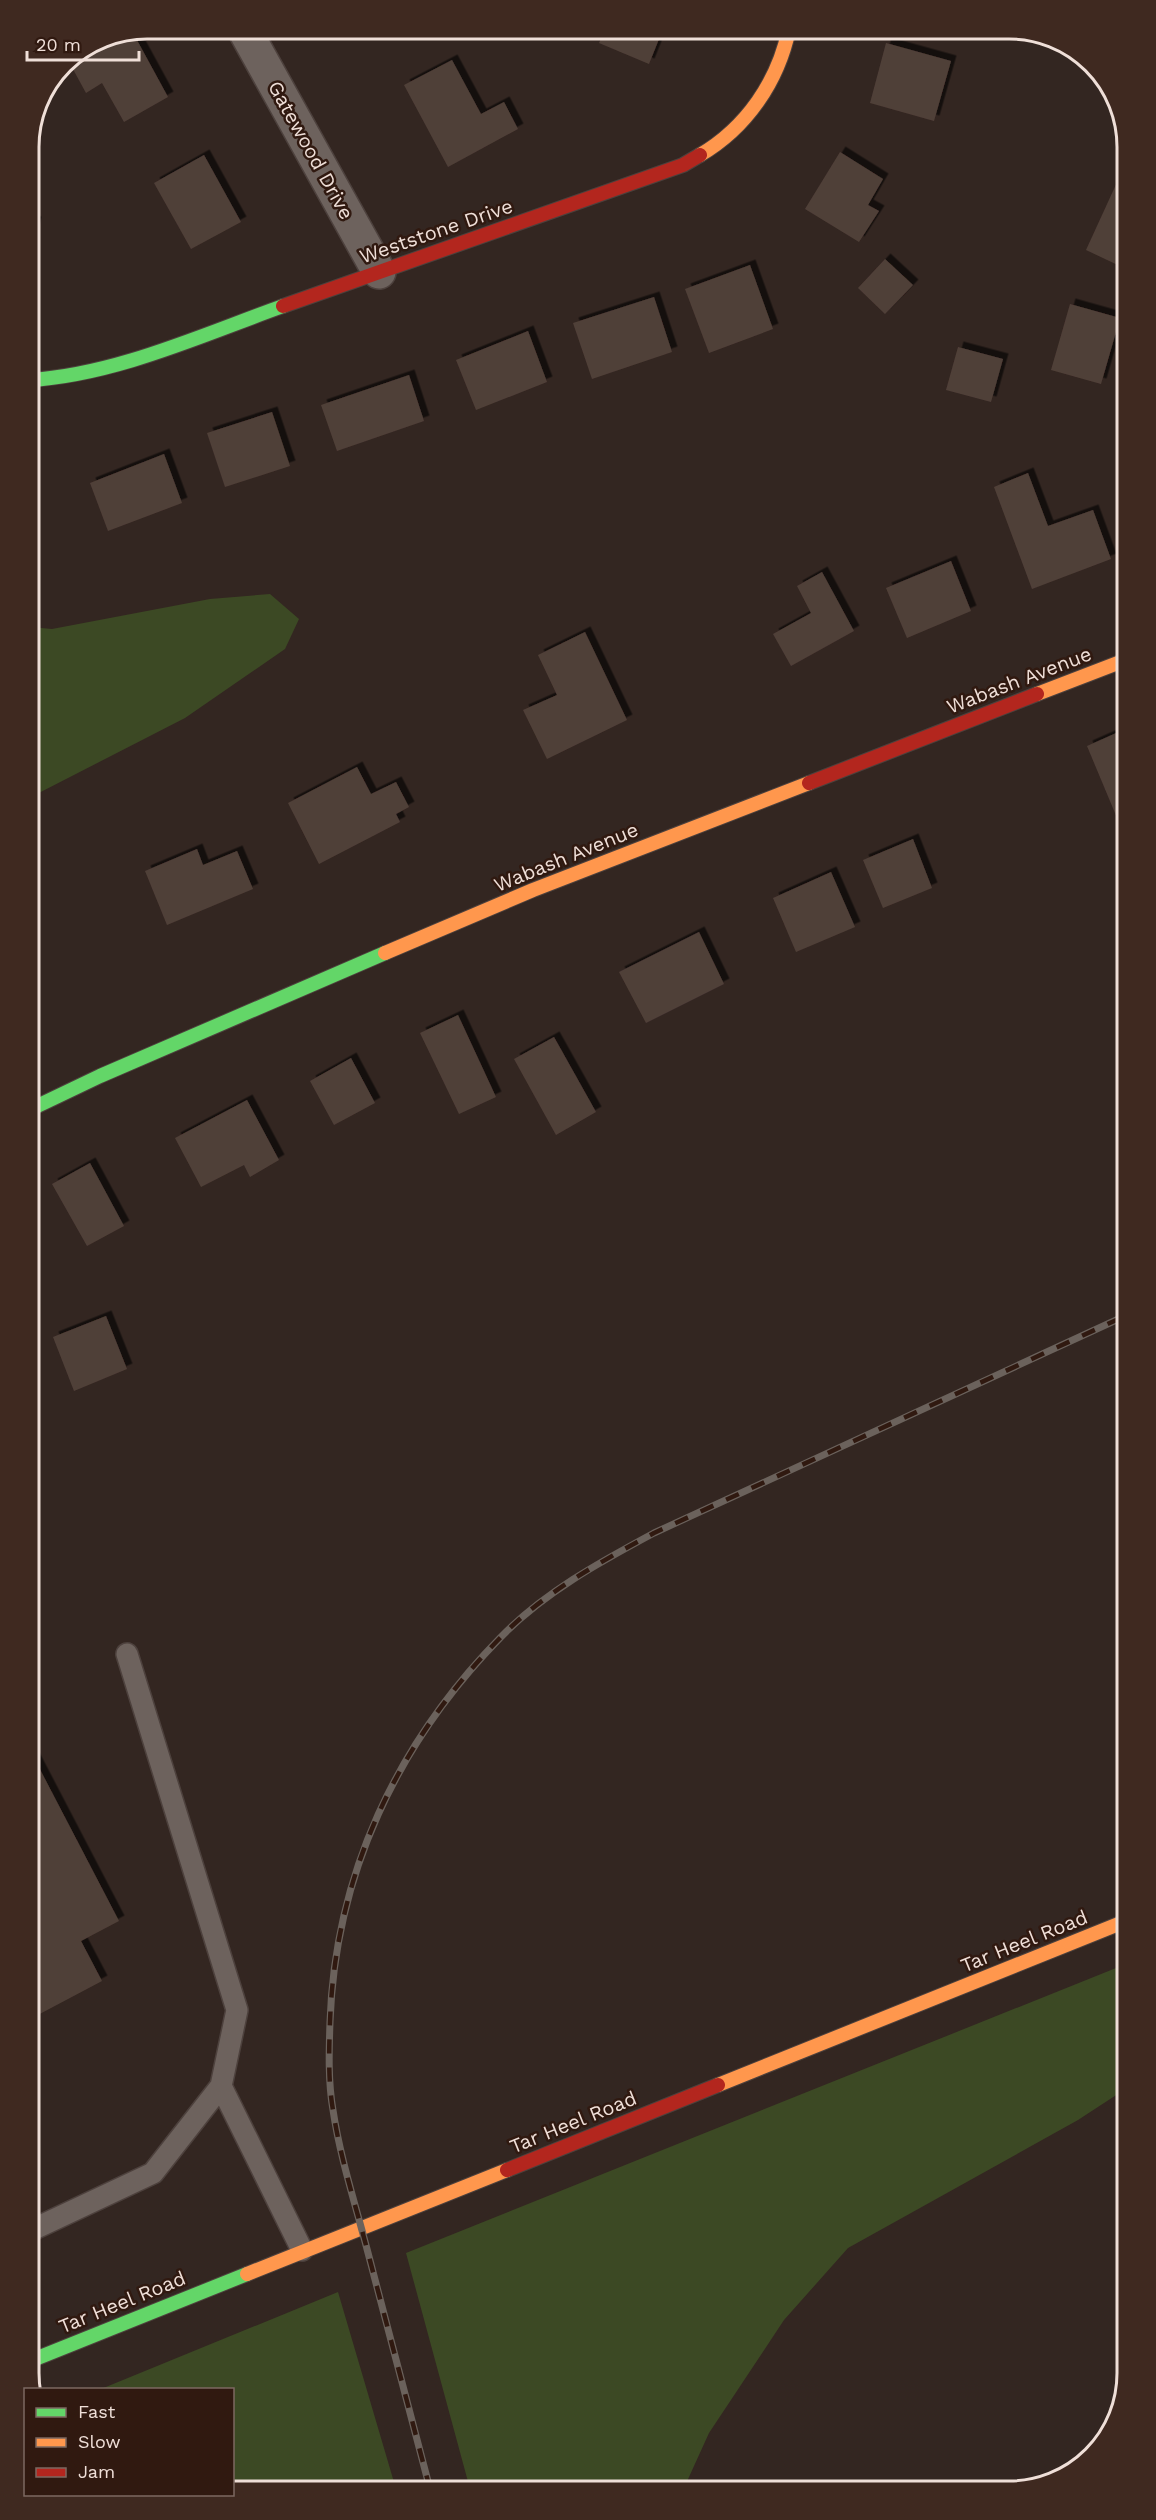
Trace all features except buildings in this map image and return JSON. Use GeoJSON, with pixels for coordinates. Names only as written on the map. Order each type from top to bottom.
{"type":"FeatureCollection","features":[{"type":"Feature","properties":{"kind":"street","name":"Gatewood Drive"},"geometry":{"type":"LineString","coordinates":[[250,39],[379,272]]}},
{"type":"Feature","properties":{"kind":"street","name":"Weststone Drive"},"geometry":{"type":"LineString","coordinates":[[39,379],[63,378],[130,360],[683,165],[723,140],[740,123],[768,86],[785,39]]}},
{"type":"Feature","properties":{"kind":"street","name":"Wabash Avenue"},"geometry":{"type":"LineString","coordinates":[[39,1105],[100,1076],[533,890],[1117,663]]}},
{"type":"Feature","properties":{"kind":"street","name":"Tar Heel Road"},"geometry":{"type":"LineString","coordinates":[[39,2357],[1117,1925]]}},
{"type":"Feature","properties":{"kind":"lane"},"geometry":{"type":"LineString","coordinates":[[39,2227],[153,2173],[220,2086],[237,2010],[127,1654]]}},
{"type":"Feature","properties":{"kind":"lane"},"geometry":{"type":"LineString","coordinates":[[220,2086],[302,2250]]}},
{"type":"Feature","properties":{"kind":"green space"},"geometry":{"type":"Polygon","coordinates":[[[270,594],[299,619],[285,649],[185,718],[39,793],[39,628],[52,629],[210,599],[270,594]]]}},
{"type":"Feature","properties":{"kind":"green space"},"geometry":{"type":"Polygon","coordinates":[[[1117,1968],[1117,2095],[1078,2120],[848,2248],[784,2320],[709,2433],[687,2481],[468,2481],[406,2253],[1117,1968]]]}},
{"type":"Feature","properties":{"kind":"green space"},"geometry":{"type":"Polygon","coordinates":[[[338,2292],[394,2481],[234,2481],[234,2388],[103,2388],[338,2292]]]}},
{"type":"Feature","properties":{"kind":"railway"},"geometry":{"type":"LineString","coordinates":[[428,2481],[344,2163],[331,2099],[329,2055],[335,1968],[344,1915],[359,1864],[378,1814],[402,1767],[431,1722],[463,1679],[500,1638],[535,1607],[573,1580],[654,1533],[1117,1320]]}},
{"type":"Feature","properties":{"kind":"traffic: fast"},"geometry":{"type":"LineString","coordinates":[[39,379],[61,377],[126,362],[283,306]]}},
{"type":"Feature","properties":{"kind":"traffic: fast"},"geometry":{"type":"LineString","coordinates":[[39,1105],[100,1076],[385,953]]}},
{"type":"Feature","properties":{"kind":"traffic: fast"},"geometry":{"type":"LineString","coordinates":[[39,2357],[247,2274]]}},
{"type":"Feature","properties":{"kind":"traffic: slow"},"geometry":{"type":"LineString","coordinates":[[700,155],[732,131],[758,102],[777,67],[786,39]]}},
{"type":"Feature","properties":{"kind":"traffic: slow"},"geometry":{"type":"LineString","coordinates":[[1037,694],[1117,663]]}},
{"type":"Feature","properties":{"kind":"traffic: slow"},"geometry":{"type":"LineString","coordinates":[[385,953],[533,890],[809,783]]}},
{"type":"Feature","properties":{"kind":"traffic: slow"},"geometry":{"type":"LineString","coordinates":[[718,2085],[1117,1925]]}},
{"type":"Feature","properties":{"kind":"traffic: slow"},"geometry":{"type":"LineString","coordinates":[[247,2274],[507,2170]]}},
{"type":"Feature","properties":{"kind":"traffic: jam"},"geometry":{"type":"LineString","coordinates":[[283,306],[683,165],[700,155]]}},
{"type":"Feature","properties":{"kind":"traffic: jam"},"geometry":{"type":"LineString","coordinates":[[809,783],[1037,694]]}},
{"type":"Feature","properties":{"kind":"traffic: jam"},"geometry":{"type":"LineString","coordinates":[[507,2170],[718,2085]]}}]}
